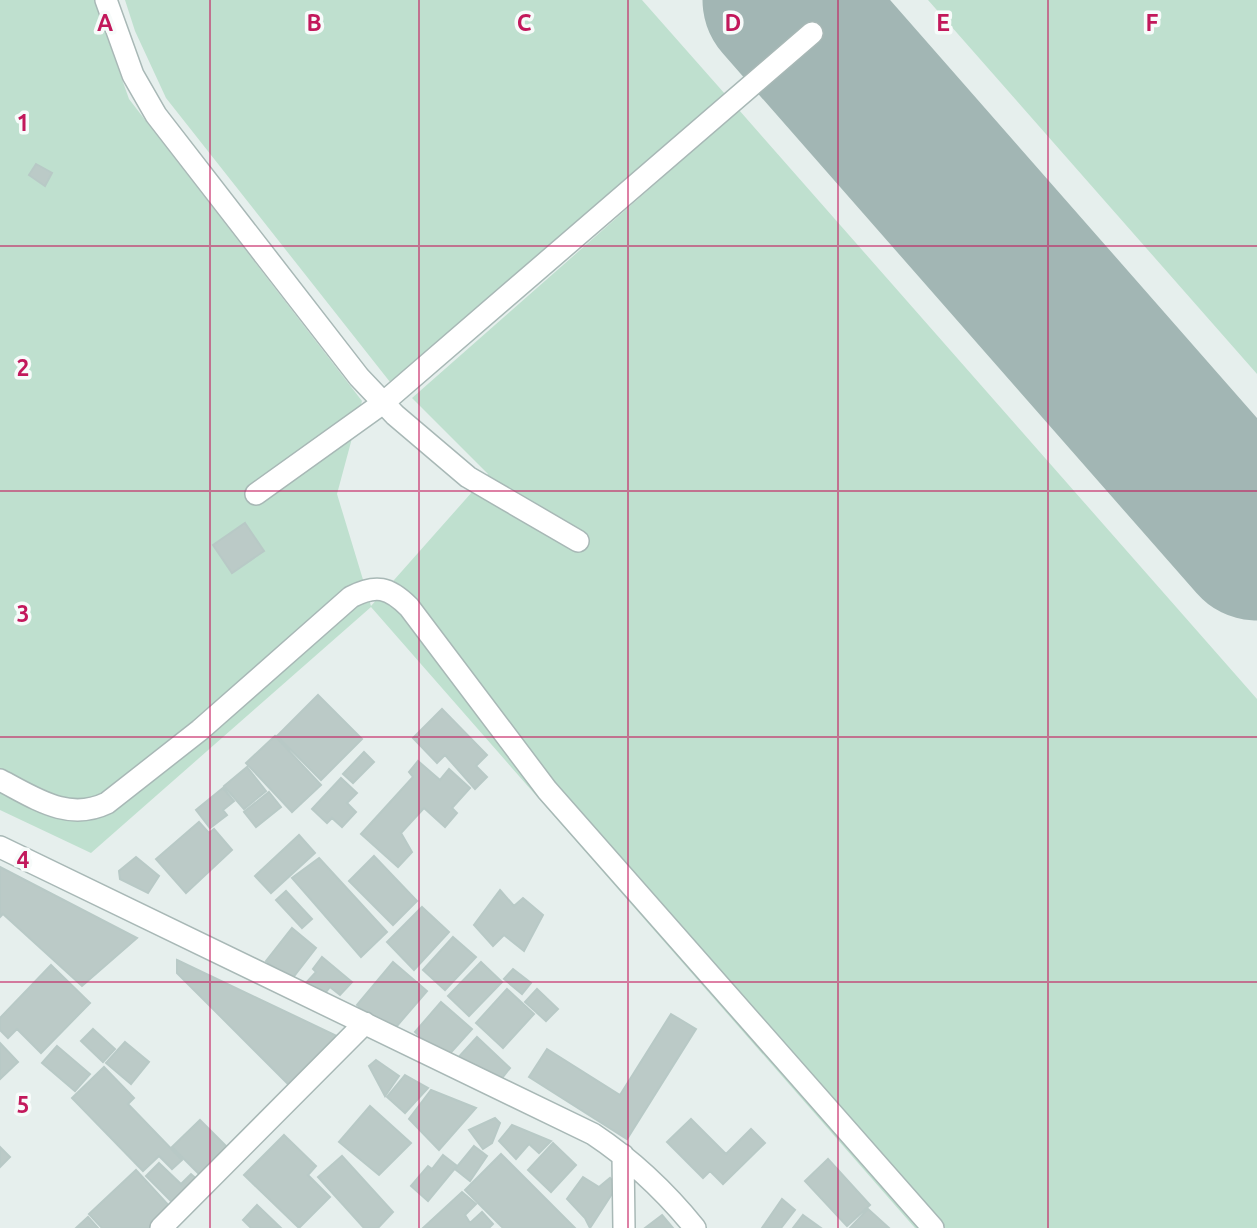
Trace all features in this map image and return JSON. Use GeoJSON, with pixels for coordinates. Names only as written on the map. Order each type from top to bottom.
{"type":"FeatureCollection","features":[{"type":"Feature","properties":{"kind":"street"},"geometry":{"type":"LineString","coordinates":[[106,0],[133,75],[156,115],[359,377],[408,427],[468,477],[578,541]]}},
{"type":"Feature","properties":{"kind":"street"},"geometry":{"type":"LineString","coordinates":[[256,494],[383,403],[812,33]]}},
{"type":"Feature","properties":{"kind":"street"},"geometry":{"type":"LineString","coordinates":[[0,780],[55,807],[76,811],[97,808],[200,730],[351,597],[366,590],[382,589],[397,595],[409,607],[547,790],[933,1228]]}},
{"type":"Feature","properties":{"kind":"street"},"geometry":{"type":"LineString","coordinates":[[0,847],[593,1134],[623,1155],[674,1201],[695,1228]]}},
{"type":"Feature","properties":{"kind":"street"},"geometry":{"type":"LineString","coordinates":[[161,1228],[365,1023]]}},
{"type":"Feature","properties":{"kind":"street"},"geometry":{"type":"LineString","coordinates":[[623,1155],[624,1228]]}},
{"type":"Feature","properties":{"kind":"green space"},"geometry":{"type":"Polygon","coordinates":[[[0,0],[94,0],[129,99],[362,401],[337,494],[371,606],[488,474],[412,398],[739,110],[1257,699],[1257,1228],[915,1228],[371,607],[91,853],[0,810],[0,0]]]}},
{"type":"Feature","properties":{"kind":"green space"},"geometry":{"type":"Polygon","coordinates":[[[125,0],[642,0],[725,94],[390,382],[166,98],[135,31],[125,0]]]}},
{"type":"Feature","properties":{"kind":"green space"},"geometry":{"type":"Polygon","coordinates":[[[928,0],[1257,0],[1257,374],[928,0]]]}},
{"type":"Feature","properties":{"kind":"building"},"geometry":{"type":"Polygon","coordinates":[[[36,164],[52,173],[45,186],[29,175],[36,164]]]}},
{"type":"Feature","properties":{"kind":"building"},"geometry":{"type":"Polygon","coordinates":[[[245,523],[264,551],[232,573],[213,545],[245,523]]]}},
{"type":"Feature","properties":{"kind":"building"},"geometry":{"type":"Polygon","coordinates":[[[318,695],[362,739],[321,780],[277,736],[318,695]]]}},
{"type":"Feature","properties":{"kind":"building"},"geometry":{"type":"Polygon","coordinates":[[[442,709],[487,755],[476,766],[487,777],[475,789],[445,755],[437,763],[413,738],[442,709]]]}},
{"type":"Feature","properties":{"kind":"building"},"geometry":{"type":"Polygon","coordinates":[[[275,736],[321,785],[292,812],[246,763],[275,736]]]}},
{"type":"Feature","properties":{"kind":"building"},"geometry":{"type":"Polygon","coordinates":[[[364,752],[374,762],[353,783],[343,774],[364,752]]]}},
{"type":"Feature","properties":{"kind":"building"},"geometry":{"type":"Polygon","coordinates":[[[418,761],[440,780],[449,769],[470,788],[452,808],[457,813],[445,827],[424,808],[401,833],[412,852],[398,867],[361,834],[413,777],[409,772],[418,761]]]}},
{"type":"Feature","properties":{"kind":"building"},"geometry":{"type":"Polygon","coordinates":[[[247,767],[266,791],[244,809],[224,786],[247,767]]]}},
{"type":"Feature","properties":{"kind":"building"},"geometry":{"type":"Polygon","coordinates":[[[341,778],[357,793],[347,803],[356,812],[342,827],[332,818],[327,823],[312,809],[341,778]]]}},
{"type":"Feature","properties":{"kind":"building"},"geometry":{"type":"Polygon","coordinates":[[[223,788],[234,801],[223,810],[227,815],[210,828],[196,810],[223,788]]]}},
{"type":"Feature","properties":{"kind":"building"},"geometry":{"type":"Polygon","coordinates":[[[269,792],[281,807],[256,827],[244,812],[269,792]]]}},
{"type":"Feature","properties":{"kind":"building"},"geometry":{"type":"Polygon","coordinates":[[[199,822],[209,833],[214,829],[232,850],[186,893],[156,859],[199,822]]]}},
{"type":"Feature","properties":{"kind":"building"},"geometry":{"type":"Polygon","coordinates":[[[299,835],[315,853],[271,893],[255,876],[299,835]]]}},
{"type":"Feature","properties":{"kind":"building"},"geometry":{"type":"Polygon","coordinates":[[[374,856],[417,901],[393,925],[349,881],[374,856]]]}},
{"type":"Feature","properties":{"kind":"building"},"geometry":{"type":"Polygon","coordinates":[[[136,857],[159,876],[148,893],[120,879],[119,871],[136,857]]]}},
{"type":"Feature","properties":{"kind":"building"},"geometry":{"type":"Polygon","coordinates":[[[319,858],[387,932],[361,957],[292,878],[319,858]]]}},
{"type":"Feature","properties":{"kind":"building"},"geometry":{"type":"Polygon","coordinates":[[[0,867],[137,938],[82,986],[3,914],[0,917],[0,867]]]}},
{"type":"Feature","properties":{"kind":"building"},"geometry":{"type":"Polygon","coordinates":[[[500,890],[514,906],[523,898],[543,915],[524,951],[504,935],[493,946],[474,925],[500,890]]]}},
{"type":"Feature","properties":{"kind":"building"},"geometry":{"type":"Polygon","coordinates":[[[286,891],[312,919],[302,928],[276,900],[286,891]]]}},
{"type":"Feature","properties":{"kind":"building"},"geometry":{"type":"Polygon","coordinates":[[[422,907],[449,932],[414,970],[387,942],[422,907]]]}},
{"type":"Feature","properties":{"kind":"building"},"geometry":{"type":"Polygon","coordinates":[[[292,928],[316,948],[291,980],[266,961],[292,928]]]}},
{"type":"Feature","properties":{"kind":"building"},"geometry":{"type":"Polygon","coordinates":[[[453,937],[476,957],[445,990],[423,970],[453,937]]]}},
{"type":"Feature","properties":{"kind":"building"},"geometry":{"type":"Polygon","coordinates":[[[322,957],[352,982],[340,995],[330,987],[322,997],[306,983],[316,972],[313,969],[322,957]]]}},
{"type":"Feature","properties":{"kind":"building"},"geometry":{"type":"Polygon","coordinates":[[[177,960],[339,1037],[292,1088],[177,973],[177,960]]]}},
{"type":"Feature","properties":{"kind":"building"},"geometry":{"type":"Polygon","coordinates":[[[393,962],[427,991],[390,1034],[357,1005],[393,962]]]}},
{"type":"Feature","properties":{"kind":"building"},"geometry":{"type":"Polygon","coordinates":[[[481,962],[502,982],[469,1016],[448,996],[481,962]]]}},
{"type":"Feature","properties":{"kind":"building"},"geometry":{"type":"Polygon","coordinates":[[[51,965],[90,1003],[41,1053],[17,1029],[8,1038],[0,1030],[0,1018],[51,965]]]}},
{"type":"Feature","properties":{"kind":"building"},"geometry":{"type":"Polygon","coordinates":[[[513,969],[531,983],[522,994],[504,979],[513,969]]]}},
{"type":"Feature","properties":{"kind":"building"},"geometry":{"type":"Polygon","coordinates":[[[507,989],[534,1014],[503,1048],[476,1023],[507,989]]]}},
{"type":"Feature","properties":{"kind":"building"},"geometry":{"type":"Polygon","coordinates":[[[537,989],[558,1009],[546,1021],[525,1002],[537,989]]]}},
{"type":"Feature","properties":{"kind":"building"},"geometry":{"type":"Polygon","coordinates":[[[441,1002],[472,1029],[445,1059],[415,1032],[441,1002]]]}},
{"type":"Feature","properties":{"kind":"building"},"geometry":{"type":"Polygon","coordinates":[[[671,1014],[696,1029],[627,1139],[529,1077],[547,1049],[620,1095],[671,1014]]]}},
{"type":"Feature","properties":{"kind":"building"},"geometry":{"type":"Polygon","coordinates":[[[93,1029],[115,1049],[103,1062],[81,1041],[93,1029]]]}},
{"type":"Feature","properties":{"kind":"building"},"geometry":{"type":"Polygon","coordinates":[[[477,1037],[510,1068],[499,1082],[456,1060],[477,1037]]]}},
{"type":"Feature","properties":{"kind":"building"},"geometry":{"type":"Polygon","coordinates":[[[125,1042],[149,1062],[131,1084],[106,1063],[125,1042]]]}},
{"type":"Feature","properties":{"kind":"building"},"geometry":{"type":"Polygon","coordinates":[[[0,1043],[18,1062],[0,1079],[0,1043]]]}},
{"type":"Feature","properties":{"kind":"building"},"geometry":{"type":"Polygon","coordinates":[[[57,1046],[90,1074],[75,1091],[42,1063],[57,1046]]]}},
{"type":"Feature","properties":{"kind":"building"},"geometry":{"type":"Polygon","coordinates":[[[376,1060],[399,1076],[385,1096],[369,1066],[376,1060]]]}},
{"type":"Feature","properties":{"kind":"building"},"geometry":{"type":"Polygon","coordinates":[[[104,1067],[134,1098],[128,1104],[182,1160],[172,1169],[159,1156],[143,1171],[72,1098],[104,1067]]]}},
{"type":"Feature","properties":{"kind":"building"},"geometry":{"type":"Polygon","coordinates":[[[405,1075],[428,1088],[405,1113],[387,1097],[405,1075]]]}},
{"type":"Feature","properties":{"kind":"building"},"geometry":{"type":"Polygon","coordinates":[[[431,1090],[476,1108],[439,1150],[409,1119],[431,1090]]]}},
{"type":"Feature","properties":{"kind":"building"},"geometry":{"type":"Polygon","coordinates":[[[370,1106],[411,1143],[379,1175],[339,1142],[370,1106]]]}},
{"type":"Feature","properties":{"kind":"building"},"geometry":{"type":"Polygon","coordinates":[[[495,1118],[500,1123],[492,1143],[483,1149],[469,1130],[495,1118]]]}},
{"type":"Feature","properties":{"kind":"building"},"geometry":{"type":"Polygon","coordinates":[[[691,1119],[726,1154],[751,1129],[765,1143],[723,1184],[710,1171],[703,1178],[667,1142],[691,1119]]]}},
{"type":"Feature","properties":{"kind":"building"},"geometry":{"type":"Polygon","coordinates":[[[200,1120],[231,1151],[203,1178],[172,1147],[200,1120]]]}},
{"type":"Feature","properties":{"kind":"building"},"geometry":{"type":"Polygon","coordinates":[[[512,1125],[551,1141],[539,1153],[529,1144],[516,1159],[499,1141],[512,1125]]]}},
{"type":"Feature","properties":{"kind":"building"},"geometry":{"type":"Polygon","coordinates":[[[284,1135],[316,1166],[308,1175],[330,1197],[299,1228],[244,1175],[284,1135]]]}},
{"type":"Feature","properties":{"kind":"building"},"geometry":{"type":"Polygon","coordinates":[[[553,1143],[576,1165],[551,1192],[528,1170],[553,1143]]]}},
{"type":"Feature","properties":{"kind":"building"},"geometry":{"type":"Polygon","coordinates":[[[474,1146],[487,1156],[470,1181],[455,1169],[474,1146]]]}},
{"type":"Feature","properties":{"kind":"building"},"geometry":{"type":"Polygon","coordinates":[[[0,1147],[10,1157],[0,1167],[0,1147]]]}},
{"type":"Feature","properties":{"kind":"building"},"geometry":{"type":"Polygon","coordinates":[[[501,1154],[575,1228],[503,1228],[465,1190],[501,1154]]]}},
{"type":"Feature","properties":{"kind":"building"},"geometry":{"type":"Polygon","coordinates":[[[443,1155],[457,1166],[428,1201],[411,1186],[428,1166],[432,1169],[443,1155]]]}},
{"type":"Feature","properties":{"kind":"building"},"geometry":{"type":"Polygon","coordinates":[[[342,1156],[393,1212],[378,1228],[364,1228],[318,1177],[342,1156]]]}},
{"type":"Feature","properties":{"kind":"building"},"geometry":{"type":"Polygon","coordinates":[[[828,1159],[870,1205],[847,1226],[805,1181],[828,1159]]]}},
{"type":"Feature","properties":{"kind":"building"},"geometry":{"type":"Polygon","coordinates":[[[159,1163],[181,1184],[191,1174],[200,1182],[176,1206],[146,1176],[159,1163]]]}},
{"type":"Feature","properties":{"kind":"building"},"geometry":{"type":"Polygon","coordinates":[[[136,1170],[171,1208],[150,1228],[102,1228],[89,1214],[136,1170]]]}},
{"type":"Feature","properties":{"kind":"building"},"geometry":{"type":"Polygon","coordinates":[[[583,1177],[599,1187],[610,1178],[617,1186],[590,1228],[585,1218],[567,1199],[583,1177]]]}},
{"type":"Feature","properties":{"kind":"building"},"geometry":{"type":"Polygon","coordinates":[[[462,1192],[476,1204],[465,1215],[470,1223],[482,1212],[493,1224],[489,1228],[423,1228],[462,1192]]]}},
{"type":"Feature","properties":{"kind":"building"},"geometry":{"type":"Polygon","coordinates":[[[782,1199],[795,1210],[781,1228],[762,1228],[782,1199]]]}},
{"type":"Feature","properties":{"kind":"building"},"geometry":{"type":"Polygon","coordinates":[[[257,1205],[281,1228],[251,1228],[243,1220],[257,1205]]]}},
{"type":"Feature","properties":{"kind":"building"},"geometry":{"type":"Polygon","coordinates":[[[868,1209],[889,1228],[850,1228],[868,1209]]]}},
{"type":"Feature","properties":{"kind":"building"},"geometry":{"type":"Polygon","coordinates":[[[662,1215],[673,1228],[645,1228],[662,1215]]]}},
{"type":"Feature","properties":{"kind":"building"},"geometry":{"type":"Polygon","coordinates":[[[803,1215],[821,1228],[793,1228],[803,1215]]]}},
{"type":"Feature","properties":{"kind":"building"},"geometry":{"type":"Polygon","coordinates":[[[88,1217],[98,1228],[76,1228],[88,1217]]]}},
{"type":"Feature","properties":{"kind":"runway"},"geometry":{"type":"LineString","coordinates":[[783,0],[1257,540]]}}]}
